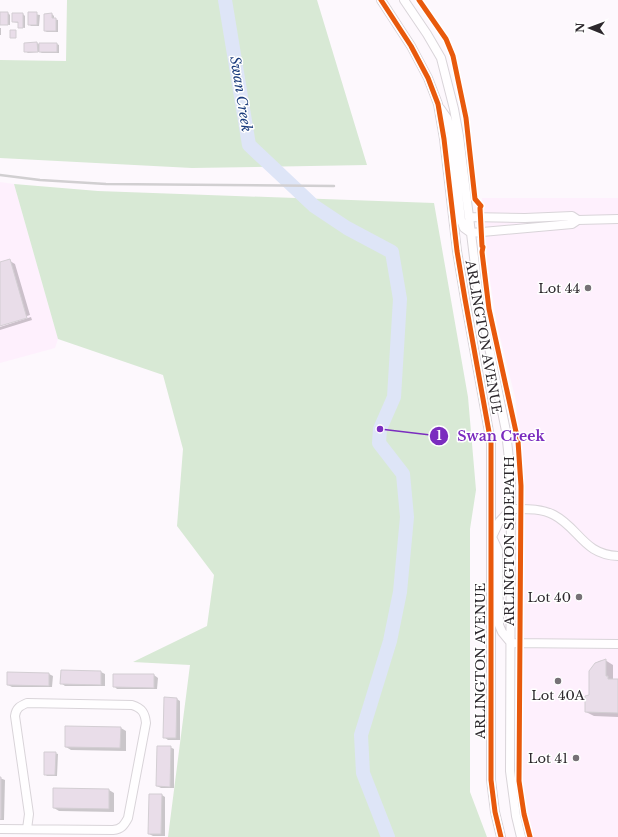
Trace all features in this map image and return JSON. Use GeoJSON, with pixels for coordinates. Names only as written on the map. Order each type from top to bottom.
{"type":"FeatureCollection","features":[{"type":"Feature","properties":{"kind":"street","name":"ARLINGTON AVENUE"},"geometry":{"type":"LineString","coordinates":[[381,0],[412,46],[428,78],[438,104],[444,139],[457,251],[491,444],[491,780],[495,812],[501,837]]}},
{"type":"Feature","properties":{"kind":"street","name":"ARLINGTON AVENUE"},"geometry":{"type":"LineString","coordinates":[[404,0],[427,34],[440,58],[457,122],[479,298],[509,448],[511,479],[510,771],[516,816],[521,837]]}},
{"type":"Feature","properties":{"kind":"street"},"geometry":{"type":"LineString","coordinates":[[438,104],[447,118],[451,131],[461,220],[464,228],[471,233],[495,232],[572,224],[578,220]]}},
{"type":"Feature","properties":{"kind":"street"},"geometry":{"type":"LineString","coordinates":[[469,217],[524,218],[572,216],[578,220],[618,220]]}},
{"type":"Feature","properties":{"kind":"street"},"geometry":{"type":"LineString","coordinates":[[618,556],[605,554],[593,548],[581,540],[567,524],[552,514],[539,510],[511,509],[500,522],[492,537],[498,550],[499,625],[502,632],[511,643],[618,644]]}},
{"type":"Feature","properties":{"kind":"street"},"geometry":{"type":"LineString","coordinates":[[0,829],[113,830],[119,829],[124,825],[128,818],[146,723],[145,715],[140,708],[132,705],[27,703],[21,705],[16,710],[15,716],[29,814],[27,829]]}},
{"type":"Feature","properties":{"kind":"shaded area"},"geometry":{"type":"Polygon","coordinates":[[[0,182],[14,184],[58,339],[55,348],[0,363],[0,182]]]}},
{"type":"Feature","properties":{"kind":"shaded area"},"geometry":{"type":"Polygon","coordinates":[[[482,198],[618,198],[618,837],[533,837],[523,796],[520,478],[516,401],[497,325],[486,255],[482,198]]]}},
{"type":"Feature","properties":{"kind":"green space"},"geometry":{"type":"Polygon","coordinates":[[[67,0],[317,0],[367,165],[192,168],[0,158],[0,60],[66,61],[67,0]]]}},
{"type":"Feature","properties":{"kind":"green space"},"geometry":{"type":"Polygon","coordinates":[[[14,184],[98,191],[434,203],[468,397],[476,490],[470,529],[470,792],[487,837],[168,837],[190,665],[133,662],[207,626],[214,575],[177,526],[183,449],[163,375],[58,339],[14,184]]]}},
{"type":"Feature","properties":{"kind":"building"},"geometry":{"type":"Polygon","coordinates":[[[0,12],[8,12],[8,25],[0,25],[0,12]]]}},
{"type":"Feature","properties":{"kind":"building"},"geometry":{"type":"Polygon","coordinates":[[[28,12],[37,12],[37,25],[28,25],[28,12]]]}},
{"type":"Feature","properties":{"kind":"building"},"geometry":{"type":"Polygon","coordinates":[[[12,13],[23,13],[23,28],[18,28],[18,22],[12,22],[12,13]]]}},
{"type":"Feature","properties":{"kind":"building"},"geometry":{"type":"Polygon","coordinates":[[[52,13],[52,18],[56,18],[56,31],[44,31],[44,14],[52,13]]]}},
{"type":"Feature","properties":{"kind":"building"},"geometry":{"type":"Polygon","coordinates":[[[10,30],[16,30],[16,38],[10,38],[10,30]]]}},
{"type":"Feature","properties":{"kind":"building"},"geometry":{"type":"Polygon","coordinates":[[[37,42],[38,52],[24,52],[24,43],[37,42]]]}},
{"type":"Feature","properties":{"kind":"building"},"geometry":{"type":"Polygon","coordinates":[[[39,43],[57,43],[57,52],[39,52],[39,43]]]}},
{"type":"Feature","properties":{"kind":"building"},"geometry":{"type":"Polygon","coordinates":[[[10,259],[27,318],[0,326],[0,262],[10,259]]]}},
{"type":"Feature","properties":{"kind":"building"},"geometry":{"type":"Polygon","coordinates":[[[606,659],[606,676],[608,676],[608,679],[618,679],[618,713],[585,712],[585,696],[589,695],[589,671],[595,663],[606,659]]]}},
{"type":"Feature","properties":{"kind":"building"},"geometry":{"type":"Polygon","coordinates":[[[61,670],[101,671],[101,685],[60,684],[61,670]]]}},
{"type":"Feature","properties":{"kind":"building"},"geometry":{"type":"Polygon","coordinates":[[[7,672],[49,673],[49,686],[7,685],[7,672]]]}},
{"type":"Feature","properties":{"kind":"building"},"geometry":{"type":"Polygon","coordinates":[[[113,674],[154,674],[154,688],[113,687],[113,674]]]}},
{"type":"Feature","properties":{"kind":"building"},"geometry":{"type":"Polygon","coordinates":[[[164,697],[177,698],[176,738],[163,738],[164,697]]]}},
{"type":"Feature","properties":{"kind":"building"},"geometry":{"type":"Polygon","coordinates":[[[65,726],[121,727],[120,748],[65,747],[65,726]]]}},
{"type":"Feature","properties":{"kind":"building"},"geometry":{"type":"Polygon","coordinates":[[[157,746],[171,746],[170,787],[156,786],[157,746]]]}},
{"type":"Feature","properties":{"kind":"building"},"geometry":{"type":"Polygon","coordinates":[[[44,752],[56,752],[55,775],[44,775],[44,752]]]}},
{"type":"Feature","properties":{"kind":"building"},"geometry":{"type":"Polygon","coordinates":[[[1,777],[1,819],[0,819],[1,777]]]}},
{"type":"Feature","properties":{"kind":"building"},"geometry":{"type":"Polygon","coordinates":[[[53,788],[109,789],[109,809],[53,808],[53,788]]]}},
{"type":"Feature","properties":{"kind":"building"},"geometry":{"type":"Polygon","coordinates":[[[149,794],[162,794],[161,834],[148,834],[149,794]]]}},
{"type":"Feature","properties":{"kind":"waterway","name":"Swan Creek"},"geometry":{"type":"LineString","coordinates":[[225,0],[249,145],[314,206],[347,228],[392,252],[400,299],[394,397],[380,429],[379,443],[403,474],[407,517],[400,592],[390,641],[361,735],[363,773],[388,837]]}},
{"type":"Feature","properties":{"kind":"railway"},"geometry":{"type":"LineString","coordinates":[[0,175],[40,180],[106,184],[334,186]]}},
{"type":"Feature","properties":{"kind":"cycle path"},"geometry":{"type":"LineString","coordinates":[[381,0],[411,46],[428,78],[438,104],[444,139],[457,251],[491,443],[491,780],[495,812],[501,837]]}},
{"type":"Feature","properties":{"kind":"cycle path","name":"ARLINGTON SIDEPATH"},"geometry":{"type":"LineString","coordinates":[[419,0],[446,39],[453,56],[466,118],[475,199],[481,206],[482,252],[489,309],[518,441],[521,486],[519,781],[524,814],[530,837]]}},
{"type":"Feature","properties":{"kind":"place","name":"Lot 44"},"geometry":{"type":"Point","coordinates":[588,288]}},
{"type":"Feature","properties":{"kind":"place","name":"Swan Creek"},"geometry":{"type":"Point","coordinates":[380,429]}},
{"type":"Feature","properties":{"kind":"place","name":"Lot 40"},"geometry":{"type":"Point","coordinates":[579,597]}},
{"type":"Feature","properties":{"kind":"place","name":"Lot 40A"},"geometry":{"type":"Point","coordinates":[558,681]}},
{"type":"Feature","properties":{"kind":"place","name":"Lot 41"},"geometry":{"type":"Point","coordinates":[576,758]}}]}
